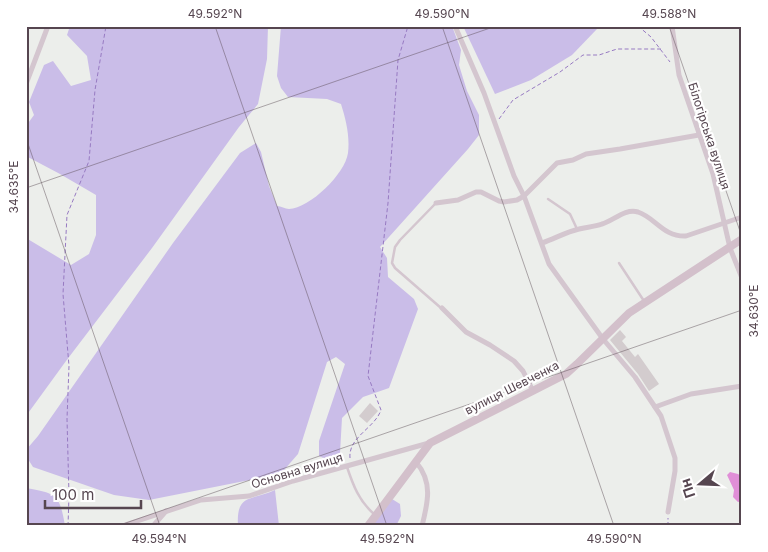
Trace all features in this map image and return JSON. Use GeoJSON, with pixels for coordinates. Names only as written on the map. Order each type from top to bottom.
{"type":"FeatureCollection","features":[{"type":"Feature","properties":{"kind":"street"},"geometry":{"type":"LineString","coordinates":[[26,84],[48,26]]}},
{"type":"Feature","properties":{"kind":"street"},"geometry":{"type":"LineString","coordinates":[[455,26],[496,124],[514,176],[524,196],[549,264],[603,339],[635,377],[656,407],[675,458],[675,471],[668,512]]}},
{"type":"Feature","properties":{"kind":"street","name":"Білогірська вулиця"},"geometry":{"type":"LineString","coordinates":[[672,26],[679,75],[713,174],[730,248],[742,278]]}},
{"type":"Feature","properties":{"kind":"street"},"geometry":{"type":"LineString","coordinates":[[436,203],[458,200],[476,192],[481,192],[491,198],[504,202],[517,200],[524,196],[557,163],[573,160],[583,154],[699,135]]}},
{"type":"Feature","properties":{"kind":"street"},"geometry":{"type":"LineString","coordinates":[[542,244],[577,229],[605,223],[627,212],[634,211],[640,212],[665,231],[679,236],[686,236],[742,217]]}},
{"type":"Feature","properties":{"kind":"street","name":"вулиця Шевченка"},"geometry":{"type":"LineString","coordinates":[[430,443],[566,374],[629,313],[742,239]]}},
{"type":"Feature","properties":{"kind":"street"},"geometry":{"type":"LineString","coordinates":[[442,308],[466,332],[514,361],[523,371],[533,391]]}},
{"type":"Feature","properties":{"kind":"street"},"geometry":{"type":"LineString","coordinates":[[656,407],[691,394],[742,386]]}},
{"type":"Feature","properties":{"kind":"street"},"geometry":{"type":"LineString","coordinates":[[368,526],[375,514],[430,443]]}},
{"type":"Feature","properties":{"kind":"street","name":"Основна вулиця"},"geometry":{"type":"LineString","coordinates":[[122,526],[201,500],[249,496],[293,480],[430,443]]}},
{"type":"Feature","properties":{"kind":"street"},"geometry":{"type":"LineString","coordinates":[[416,462],[427,481],[426,505],[422,526]]}},
{"type":"Feature","properties":{"kind":"street","name":"Основна вулиця"},"geometry":{"type":"LineString","coordinates":[[152,526],[168,510]]}},
{"type":"Feature","properties":{"kind":"lane"},"geometry":{"type":"LineString","coordinates":[[548,199],[570,214],[577,229]]}},
{"type":"Feature","properties":{"kind":"lane"},"geometry":{"type":"LineString","coordinates":[[436,203],[400,240],[395,247],[392,263],[395,268],[442,308]]}},
{"type":"Feature","properties":{"kind":"lane"},"geometry":{"type":"LineString","coordinates":[[619,263],[645,302]]}},
{"type":"Feature","properties":{"kind":"lane"},"geometry":{"type":"LineString","coordinates":[[348,466],[354,487],[366,506],[375,514]]}},
{"type":"Feature","properties":{"kind":"lane"},"geometry":{"type":"LineString","coordinates":[[147,517],[151,520],[152,526]]}},
{"type":"Feature","properties":{"kind":"path"},"geometry":{"type":"LineString","coordinates":[[68,526],[67,419],[69,366],[63,294],[67,215],[89,161],[95,90],[106,26]]}},
{"type":"Feature","properties":{"kind":"path"},"geometry":{"type":"LineString","coordinates":[[348,466],[349,452],[353,442],[378,419],[381,410],[368,376],[388,202],[398,60],[408,26]]}},
{"type":"Feature","properties":{"kind":"path"},"geometry":{"type":"LineString","coordinates":[[638,26],[661,49],[679,75]]}},
{"type":"Feature","properties":{"kind":"path"},"geometry":{"type":"LineString","coordinates":[[496,124],[512,100],[560,72],[582,56],[599,55],[617,49],[661,49]]}},
{"type":"Feature","properties":{"kind":"path"},"geometry":{"type":"LineString","coordinates":[[668,512],[668,526]]}},
{"type":"Feature","properties":{"kind":"shaded area"},"geometry":{"type":"Polygon","coordinates":[[[70,26],[268,26],[267,59],[258,104],[239,127],[152,248],[26,416],[26,238],[71,265],[89,254],[96,235],[96,195],[26,156],[26,126],[34,115],[29,102],[44,65],[53,61],[71,86],[91,80],[87,56],[67,35],[70,26]]]}},
{"type":"Feature","properties":{"kind":"shaded area"},"geometry":{"type":"Polygon","coordinates":[[[281,26],[452,26],[461,50],[459,65],[467,91],[479,115],[479,135],[380,247],[387,258],[388,277],[414,299],[418,309],[389,388],[363,397],[342,418],[340,453],[328,460],[319,456],[319,441],[345,364],[336,357],[327,362],[298,454],[284,470],[265,477],[149,500],[114,495],[33,467],[26,456],[26,450],[38,436],[173,243],[240,153],[256,143],[261,152],[269,186],[277,206],[288,209],[307,203],[334,180],[340,170],[348,153],[347,128],[341,104],[327,99],[288,97],[281,88],[277,76],[281,26]]]}},
{"type":"Feature","properties":{"kind":"shaded area"},"geometry":{"type":"Polygon","coordinates":[[[463,26],[596,26],[597,29],[572,55],[531,80],[495,94],[463,26]]]}},
{"type":"Feature","properties":{"kind":"shaded area"},"geometry":{"type":"Polygon","coordinates":[[[730,472],[742,477],[742,501],[738,502],[733,497],[734,490],[727,475],[730,472]]]}},
{"type":"Feature","properties":{"kind":"shaded area"},"geometry":{"type":"Polygon","coordinates":[[[26,488],[51,494],[59,502],[65,526],[26,526],[26,488]]]}},
{"type":"Feature","properties":{"kind":"shaded area"},"geometry":{"type":"Polygon","coordinates":[[[275,490],[279,526],[238,526],[238,515],[242,503],[275,490]]]}},
{"type":"Feature","properties":{"kind":"shaded area"},"geometry":{"type":"Polygon","coordinates":[[[392,499],[400,504],[401,516],[396,526],[372,526],[392,499]]]}},
{"type":"Feature","properties":{"kind":"building"},"geometry":{"type":"Polygon","coordinates":[[[620,330],[626,337],[622,341],[635,357],[638,354],[659,384],[649,391],[638,374],[610,340],[620,330]]]}},
{"type":"Feature","properties":{"kind":"building"},"geometry":{"type":"Polygon","coordinates":[[[370,403],[378,411],[367,423],[359,416],[370,403]]]}}]}
